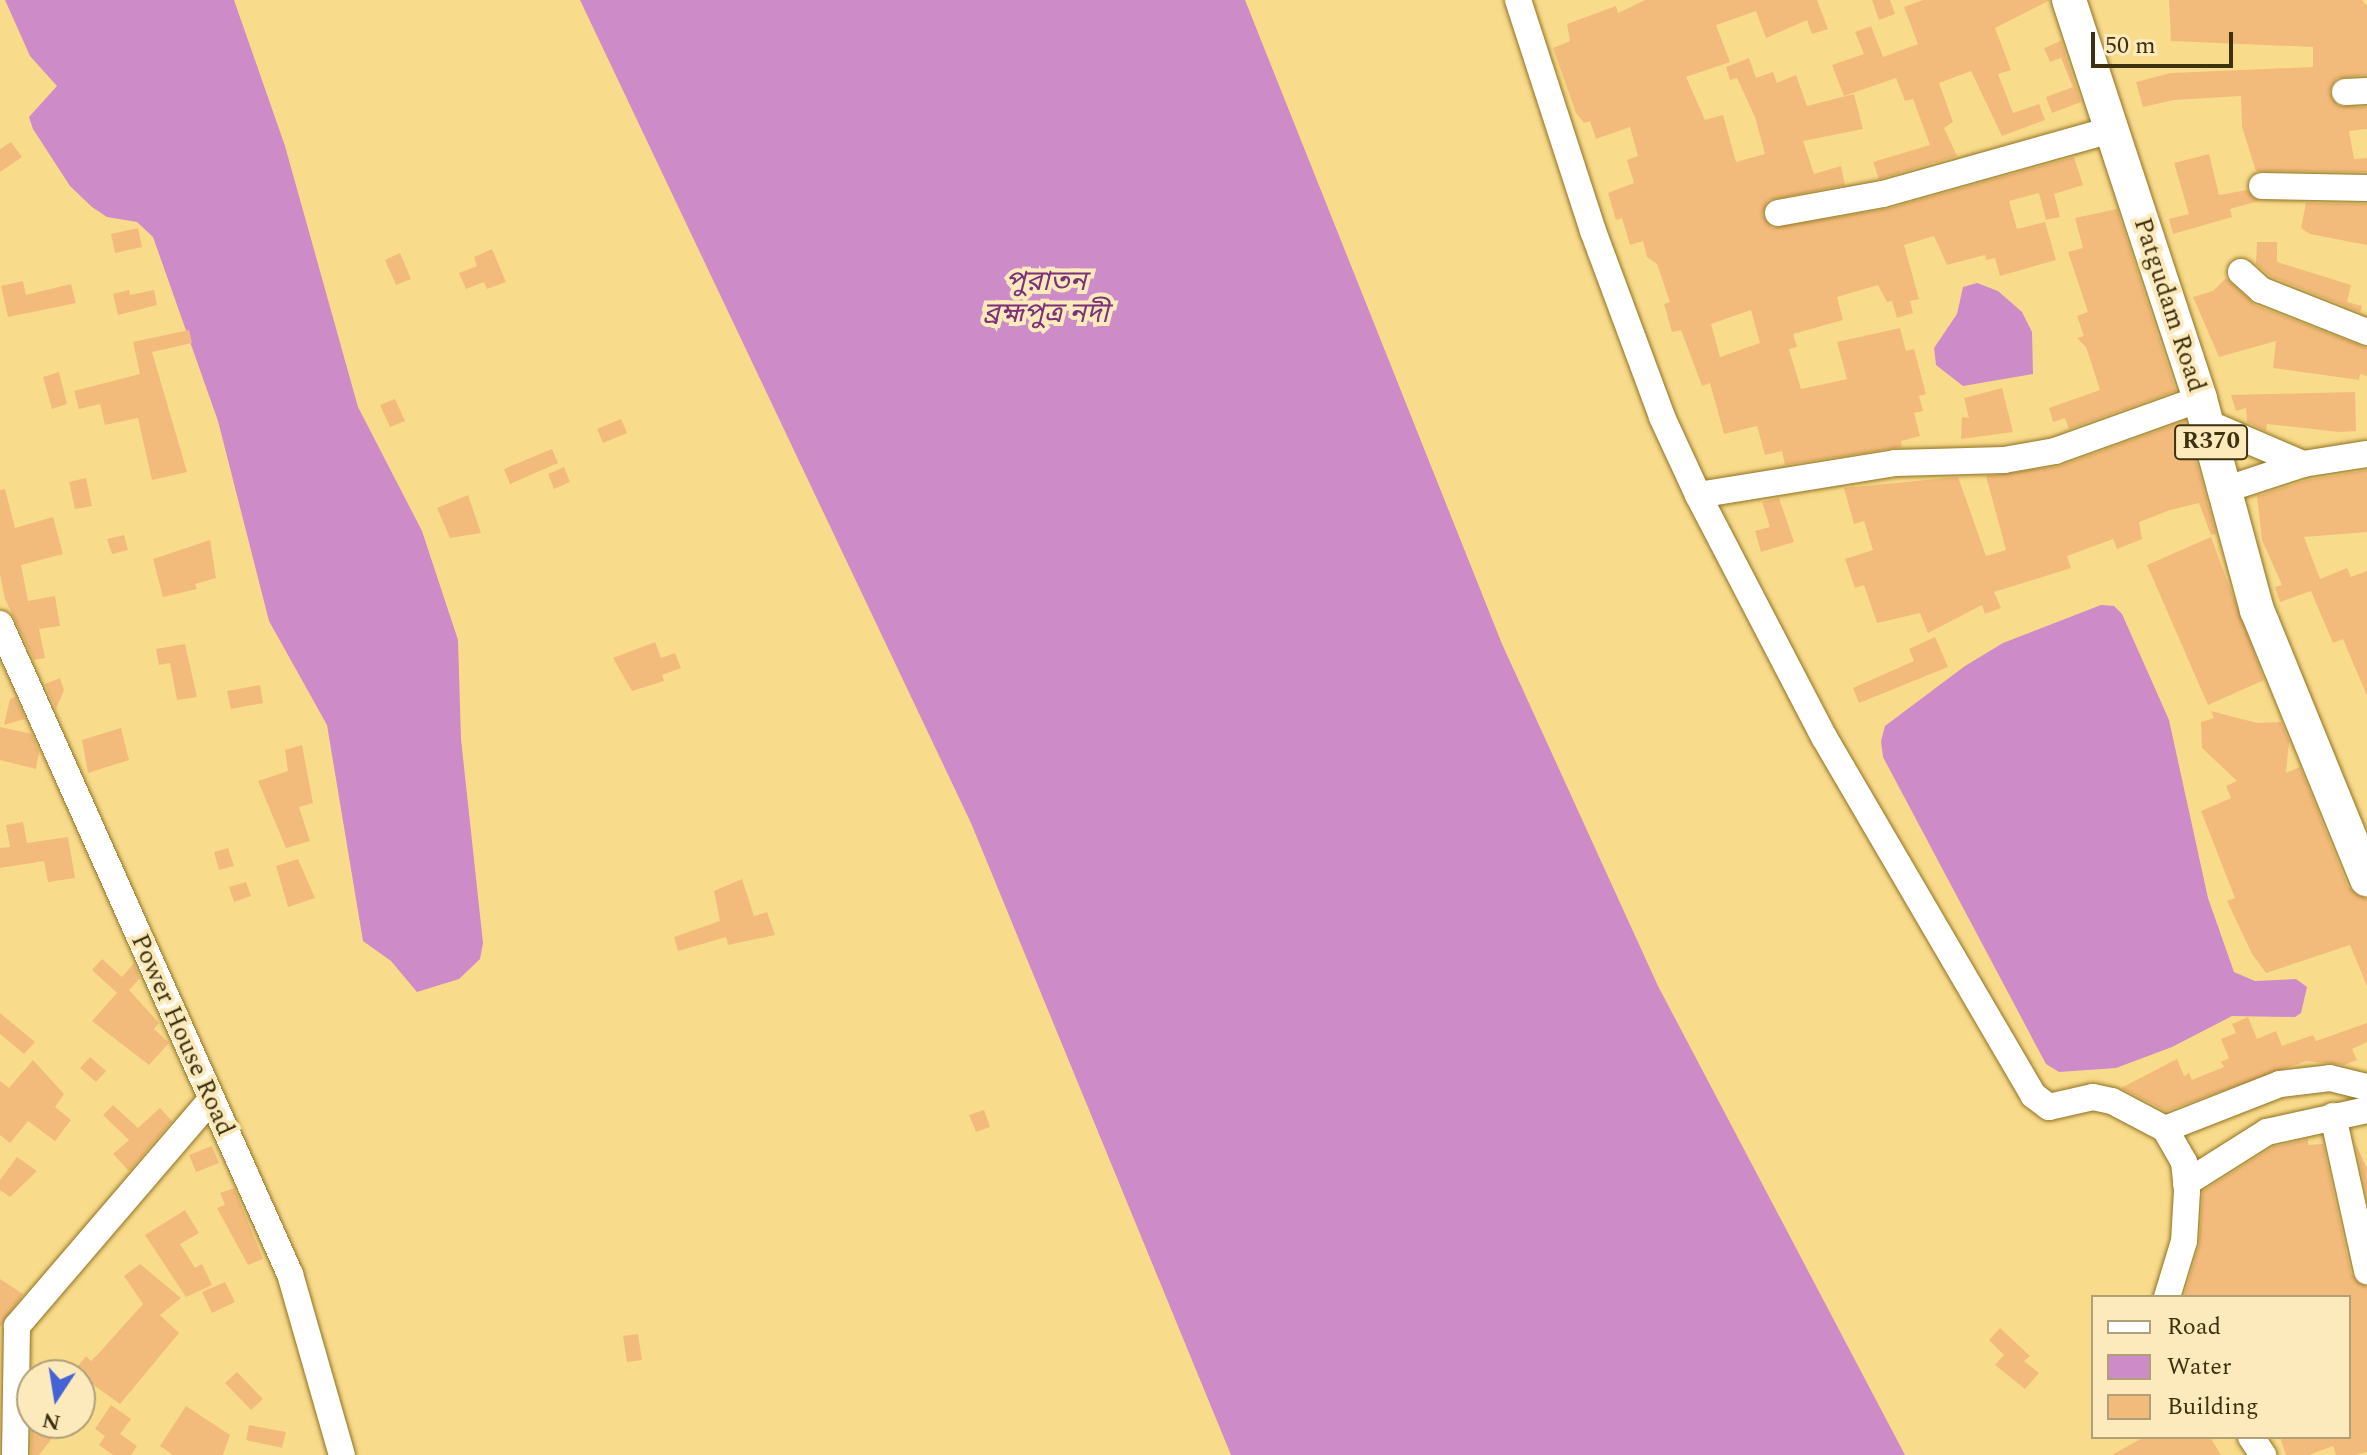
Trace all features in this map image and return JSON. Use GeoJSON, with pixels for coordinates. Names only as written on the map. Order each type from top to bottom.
{"type":"FeatureCollection","features":[{"type":"Feature","properties":{"kind":"main road","name":"Patgudam Road"},"geometry":{"type":"LineString","coordinates":[[2069,0],[2203,410],[2257,610],[2367,879]]}},
{"type":"Feature","properties":{"kind":"street"},"geometry":{"type":"LineString","coordinates":[[1518,0],[1599,246],[1662,417],[1698,495],[1824,737],[2033,1095],[2049,1107],[2093,1097],[2112,1101],[2165,1129],[2184,1162],[2184,1241],[2168,1295]]}},
{"type":"Feature","properties":{"kind":"street"},"geometry":{"type":"LineString","coordinates":[[1778,213],[1883,194],[2110,130]]}},
{"type":"Feature","properties":{"kind":"street"},"geometry":{"type":"LineString","coordinates":[[2262,186],[2367,188]]}},
{"type":"Feature","properties":{"kind":"street"},"geometry":{"type":"LineString","coordinates":[[2241,272],[2261,290],[2367,332]]}},
{"type":"Feature","properties":{"kind":"street"},"geometry":{"type":"LineString","coordinates":[[1698,495],[1895,463],[2004,460],[2055,451],[2203,410],[2303,464]]}},
{"type":"Feature","properties":{"kind":"street"},"geometry":{"type":"LineString","coordinates":[[2224,490],[2303,464],[2367,454]]}},
{"type":"Feature","properties":{"kind":"street","name":"Power House Road"},"geometry":{"type":"LineString","coordinates":[[0,624],[290,1274],[342,1455]]}},
{"type":"Feature","properties":{"kind":"street"},"geometry":{"type":"LineString","coordinates":[[2165,1129],[2280,1084],[2330,1078],[2367,1087]]}},
{"type":"Feature","properties":{"kind":"street"},"geometry":{"type":"LineString","coordinates":[[15,1455],[17,1326],[211,1100]]}},
{"type":"Feature","properties":{"kind":"street"},"geometry":{"type":"LineString","coordinates":[[2186,1183],[2267,1132],[2367,1110]]}},
{"type":"Feature","properties":{"kind":"street"},"geometry":{"type":"LineString","coordinates":[[2333,1116],[2367,1271]]}},
{"type":"Feature","properties":{"kind":"water"},"geometry":{"type":"Polygon","coordinates":[[[5,0],[234,0],[285,146],[358,407],[422,531],[458,640],[461,739],[483,943],[480,959],[459,979],[417,992],[391,961],[363,941],[327,725],[269,621],[218,421],[153,237],[137,222],[107,217],[92,207],[70,186],[33,129],[29,117],[57,86],[30,56],[5,0]]]}},
{"type":"Feature","properties":{"kind":"water","name":"পুরাতন ব্রহ্মপুত্র নদী"},"geometry":{"type":"Polygon","coordinates":[[[580,0],[1245,0],[1502,644],[1658,986],[1905,1455],[1231,1455],[971,823],[580,0]]]}},
{"type":"Feature","properties":{"kind":"water"},"geometry":{"type":"Polygon","coordinates":[[[1977,283],[1998,291],[2022,312],[2032,332],[2033,374],[1963,386],[1936,365],[1934,348],[1957,314],[1963,287],[1977,283]]]}},
{"type":"Feature","properties":{"kind":"water"},"geometry":{"type":"Polygon","coordinates":[[[2101,605],[2114,606],[2122,614],[2169,720],[2208,898],[2234,972],[2255,981],[2296,979],[2307,987],[2301,1013],[2295,1017],[2232,1016],[2172,1047],[2116,1068],[2059,1072],[2046,1064],[1883,757],[1881,741],[1885,726],[1965,666],[2003,643],[2101,605]]]}},
{"type":"Feature","properties":{"kind":"building"},"geometry":{"type":"Polygon","coordinates":[[[1645,0],[1817,0],[1828,29],[1812,34],[1807,20],[1766,38],[1756,11],[1716,25],[1730,62],[1686,77],[1705,120],[1723,115],[1736,162],[1765,154],[1755,117],[1737,78],[1730,80],[1726,67],[1749,58],[1756,78],[1773,72],[1777,83],[1796,75],[1807,106],[1854,94],[1863,129],[1803,141],[1814,174],[1841,166],[1845,185],[1768,200],[1762,215],[1772,228],[1887,209],[2074,157],[2083,185],[2054,194],[2060,217],[2046,220],[2039,193],[2009,201],[2017,229],[2045,222],[2056,260],[2000,276],[1995,258],[1986,260],[1985,255],[1947,265],[1934,236],[1904,245],[1919,299],[1910,301],[1913,313],[1897,318],[1892,301],[1887,302],[1878,285],[1837,297],[1843,320],[1793,334],[1797,347],[1789,349],[1801,389],[1847,379],[1837,342],[1900,328],[1906,351],[1914,349],[1926,394],[1919,396],[1923,411],[1914,413],[1920,436],[1901,441],[1902,447],[1785,465],[1782,451],[1765,455],[1757,426],[1724,434],[1710,383],[1702,386],[1681,330],[1672,332],[1664,304],[1670,302],[1657,264],[1647,257],[1643,241],[1630,245],[1622,218],[1616,220],[1608,193],[1634,183],[1627,160],[1638,156],[1630,127],[1596,139],[1590,121],[1584,123],[1576,113],[1553,48],[1570,41],[1567,24],[1616,6],[1618,13],[1645,0]],[[1751,310],[1711,324],[1720,357],[1760,343],[1751,310]]]}},
{"type":"Feature","properties":{"kind":"building"},"geometry":{"type":"Polygon","coordinates":[[[1872,0],[1890,0],[1895,14],[1879,20],[1872,0]]]}},
{"type":"Feature","properties":{"kind":"building"},"geometry":{"type":"Polygon","coordinates":[[[1923,0],[2050,0],[1995,28],[2011,70],[1998,74],[2013,113],[2039,104],[2045,120],[2002,136],[1971,71],[1939,83],[1953,122],[1944,128],[1957,156],[1879,179],[1873,162],[1930,145],[1913,99],[1905,101],[1896,78],[1844,96],[1832,65],[1864,54],[1855,32],[1871,26],[1883,57],[1918,44],[1904,7],[1923,0]]]}},
{"type":"Feature","properties":{"kind":"building"},"geometry":{"type":"Polygon","coordinates":[[[2169,0],[2362,0],[2367,6],[2367,75],[2337,78],[2329,92],[2338,106],[2367,107],[2367,129],[2349,131],[2354,159],[2367,158],[2367,172],[2256,171],[2242,127],[2241,96],[2174,100],[2143,107],[2136,82],[2171,73],[2313,67],[2313,47],[2171,41],[2169,0]]]}},
{"type":"Feature","properties":{"kind":"building"},"geometry":{"type":"Polygon","coordinates":[[[2061,41],[2081,102],[2052,113],[2046,97],[2073,87],[2061,58],[2050,62],[2044,48],[2061,41]]]}},
{"type":"Feature","properties":{"kind":"building"},"geometry":{"type":"Polygon","coordinates":[[[11,142],[22,157],[0,172],[0,149],[11,142]]]}},
{"type":"Feature","properties":{"kind":"building"},"geometry":{"type":"Polygon","coordinates":[[[2209,154],[2219,195],[2247,190],[2259,201],[2230,209],[2232,217],[2173,234],[2169,219],[2189,214],[2174,163],[2209,154]]]}},
{"type":"Feature","properties":{"kind":"building"},"geometry":{"type":"Polygon","coordinates":[[[2306,203],[2367,204],[2367,245],[2310,234],[2301,228],[2306,203]]]}},
{"type":"Feature","properties":{"kind":"building"},"geometry":{"type":"Polygon","coordinates":[[[2117,209],[2176,391],[2069,429],[2065,418],[2053,422],[2049,408],[2100,390],[2086,347],[2077,338],[2084,336],[2077,316],[2088,312],[2068,252],[2083,248],[2075,218],[2117,209]]]}},
{"type":"Feature","properties":{"kind":"building"},"geometry":{"type":"Polygon","coordinates":[[[138,228],[142,247],[115,253],[111,234],[138,228]]]}},
{"type":"Feature","properties":{"kind":"building"},"geometry":{"type":"Polygon","coordinates":[[[2257,242],[2277,242],[2277,262],[2351,285],[2347,302],[2362,306],[2360,312],[2270,276],[2256,264],[2257,242]]]}},
{"type":"Feature","properties":{"kind":"building"},"geometry":{"type":"Polygon","coordinates":[[[492,249],[506,282],[487,289],[484,282],[466,289],[459,273],[477,266],[474,257],[492,249]]]}},
{"type":"Feature","properties":{"kind":"building"},"geometry":{"type":"Polygon","coordinates":[[[400,253],[411,279],[396,285],[385,260],[400,253]]]}},
{"type":"Feature","properties":{"kind":"building"},"geometry":{"type":"Polygon","coordinates":[[[2226,278],[2255,305],[2367,348],[2367,376],[2360,374],[2359,380],[2273,368],[2276,341],[2219,357],[2193,297],[2213,291],[2226,278]]]}},
{"type":"Feature","properties":{"kind":"building"},"geometry":{"type":"Polygon","coordinates":[[[23,281],[26,295],[71,284],[76,303],[8,317],[1,286],[23,281]]]}},
{"type":"Feature","properties":{"kind":"building"},"geometry":{"type":"Polygon","coordinates":[[[129,290],[130,295],[154,290],[157,305],[118,315],[113,294],[129,290]]]}},
{"type":"Feature","properties":{"kind":"building"},"geometry":{"type":"Polygon","coordinates":[[[189,330],[192,343],[152,352],[187,472],[152,480],[138,418],[105,425],[100,404],[79,409],[74,391],[140,374],[133,342],[189,330]]]}},
{"type":"Feature","properties":{"kind":"building"},"geometry":{"type":"Polygon","coordinates":[[[59,372],[67,404],[52,409],[43,377],[59,372]]]}},
{"type":"Feature","properties":{"kind":"building"},"geometry":{"type":"Polygon","coordinates":[[[2002,388],[2013,432],[1961,439],[1962,417],[1969,418],[1964,398],[2002,388]]]}},
{"type":"Feature","properties":{"kind":"building"},"geometry":{"type":"Polygon","coordinates":[[[2355,392],[2356,431],[2339,432],[2267,424],[2266,431],[2247,422],[2246,408],[2236,411],[2231,395],[2355,392]]]}},
{"type":"Feature","properties":{"kind":"building"},"geometry":{"type":"Polygon","coordinates":[[[395,399],[405,421],[390,427],[380,405],[395,399]]]}},
{"type":"Feature","properties":{"kind":"building"},"geometry":{"type":"Polygon","coordinates":[[[621,419],[627,433],[603,443],[597,429],[621,419]]]}},
{"type":"Feature","properties":{"kind":"building"},"geometry":{"type":"Polygon","coordinates":[[[2185,421],[2216,534],[2211,535],[2199,503],[2170,510],[2139,522],[2142,539],[2117,549],[2113,539],[2067,556],[2071,568],[1994,592],[2001,608],[1985,614],[1982,605],[1928,633],[1920,613],[1877,623],[1864,585],[1855,588],[1845,559],[1873,550],[1864,521],[1854,524],[1844,488],[1958,477],[1986,556],[2006,550],[1986,476],[2060,466],[2185,421]]]}},
{"type":"Feature","properties":{"kind":"building"},"geometry":{"type":"Polygon","coordinates":[[[552,449],[558,463],[510,484],[504,469],[552,449]]]}},
{"type":"Feature","properties":{"kind":"building"},"geometry":{"type":"Polygon","coordinates":[[[564,467],[570,482],[554,489],[548,474],[564,467]]]}},
{"type":"Feature","properties":{"kind":"building"},"geometry":{"type":"Polygon","coordinates":[[[2367,470],[2367,532],[2304,537],[2320,579],[2347,568],[2351,577],[2367,571],[2367,696],[2343,639],[2333,643],[2311,591],[2280,602],[2275,587],[2282,585],[2262,540],[2257,496],[2307,480],[2367,470]]]}},
{"type":"Feature","properties":{"kind":"building"},"geometry":{"type":"Polygon","coordinates":[[[86,478],[92,506],[75,509],[69,482],[86,478]]]}},
{"type":"Feature","properties":{"kind":"building"},"geometry":{"type":"Polygon","coordinates":[[[5,489],[15,528],[53,517],[63,554],[21,565],[28,601],[55,596],[60,626],[39,629],[45,658],[34,660],[5,599],[0,574],[0,490],[5,489]]]}},
{"type":"Feature","properties":{"kind":"building"},"geometry":{"type":"Polygon","coordinates":[[[468,495],[481,533],[450,538],[437,508],[468,495]]]}},
{"type":"Feature","properties":{"kind":"building"},"geometry":{"type":"Polygon","coordinates":[[[1779,498],[1794,542],[1761,552],[1755,531],[1770,527],[1762,502],[1779,498]]]}},
{"type":"Feature","properties":{"kind":"building"},"geometry":{"type":"Polygon","coordinates":[[[124,535],[128,550],[112,554],[107,539],[124,535]]]}},
{"type":"Feature","properties":{"kind":"building"},"geometry":{"type":"Polygon","coordinates":[[[2211,537],[2264,680],[2208,705],[2147,565],[2211,537]]]}},
{"type":"Feature","properties":{"kind":"building"},"geometry":{"type":"Polygon","coordinates":[[[210,540],[216,578],[195,584],[197,589],[163,597],[153,559],[210,540]]]}},
{"type":"Feature","properties":{"kind":"building"},"geometry":{"type":"Polygon","coordinates":[[[1935,637],[1948,667],[1859,703],[1853,688],[1914,661],[1909,649],[1935,637]]]}},
{"type":"Feature","properties":{"kind":"building"},"geometry":{"type":"Polygon","coordinates":[[[655,642],[661,658],[675,653],[681,668],[662,675],[664,681],[632,691],[613,658],[655,642]]]}},
{"type":"Feature","properties":{"kind":"building"},"geometry":{"type":"Polygon","coordinates":[[[185,644],[197,697],[177,700],[170,663],[159,665],[156,649],[185,644]]]}},
{"type":"Feature","properties":{"kind":"building"},"geometry":{"type":"Polygon","coordinates":[[[60,678],[64,690],[56,709],[45,684],[60,678]]]}},
{"type":"Feature","properties":{"kind":"building"},"geometry":{"type":"Polygon","coordinates":[[[260,685],[263,703],[231,709],[227,691],[260,685]]]}},
{"type":"Feature","properties":{"kind":"building"},"geometry":{"type":"Polygon","coordinates":[[[15,697],[25,719],[4,725],[10,699],[15,697]]]}},
{"type":"Feature","properties":{"kind":"building"},"geometry":{"type":"Polygon","coordinates":[[[2211,711],[2257,723],[2281,722],[2289,741],[2286,773],[2300,767],[2348,887],[2367,899],[2367,986],[2350,945],[2266,973],[2252,954],[2227,901],[2235,898],[2201,811],[2231,798],[2226,786],[2237,781],[2202,748],[2201,722],[2214,718],[2211,711]]]}},
{"type":"Feature","properties":{"kind":"building"},"geometry":{"type":"Polygon","coordinates":[[[0,727],[32,734],[39,752],[36,769],[0,760],[0,727]]]}},
{"type":"Feature","properties":{"kind":"building"},"geometry":{"type":"Polygon","coordinates":[[[121,728],[129,760],[88,773],[82,740],[121,728]]]}},
{"type":"Feature","properties":{"kind":"building"},"geometry":{"type":"Polygon","coordinates":[[[302,745],[313,803],[299,807],[310,841],[286,848],[258,781],[288,771],[285,750],[302,745]]]}},
{"type":"Feature","properties":{"kind":"building"},"geometry":{"type":"Polygon","coordinates":[[[23,822],[27,843],[68,837],[75,878],[48,882],[44,861],[0,868],[0,848],[10,847],[6,825],[23,822]]]}},
{"type":"Feature","properties":{"kind":"building"},"geometry":{"type":"Polygon","coordinates":[[[228,848],[234,866],[219,870],[214,852],[228,848]]]}},
{"type":"Feature","properties":{"kind":"building"},"geometry":{"type":"Polygon","coordinates":[[[298,859],[315,898],[288,907],[276,866],[298,859]]]}},
{"type":"Feature","properties":{"kind":"building"},"geometry":{"type":"Polygon","coordinates":[[[742,879],[754,916],[767,912],[775,935],[728,945],[726,937],[678,951],[674,937],[720,921],[714,891],[742,879]]]}},
{"type":"Feature","properties":{"kind":"building"},"geometry":{"type":"Polygon","coordinates":[[[246,882],[251,896],[234,902],[229,887],[246,882]]]}},
{"type":"Feature","properties":{"kind":"building"},"geometry":{"type":"Polygon","coordinates":[[[102,959],[122,977],[134,963],[140,978],[129,990],[159,1023],[154,1029],[169,1043],[149,1065],[92,1021],[117,993],[92,970],[102,959]]]}},
{"type":"Feature","properties":{"kind":"building"},"geometry":{"type":"Polygon","coordinates":[[[0,1013],[35,1042],[24,1054],[0,1034],[0,1013]]]}},
{"type":"Feature","properties":{"kind":"building"},"geometry":{"type":"Polygon","coordinates":[[[2248,1017],[2257,1039],[2276,1031],[2282,1046],[2313,1035],[2316,1041],[2367,1023],[2367,1042],[2352,1049],[2357,1060],[2344,1065],[2306,1061],[2166,1111],[2121,1088],[2177,1059],[2184,1076],[2189,1073],[2192,1080],[2224,1067],[2221,1062],[2229,1058],[2221,1039],[2236,1033],[2232,1024],[2248,1017]]]}},
{"type":"Feature","properties":{"kind":"building"},"geometry":{"type":"Polygon","coordinates":[[[90,1057],[106,1071],[96,1082],[80,1068],[90,1057]]]}},
{"type":"Feature","properties":{"kind":"building"},"geometry":{"type":"Polygon","coordinates":[[[33,1060],[64,1094],[55,1107],[71,1120],[55,1141],[28,1121],[10,1143],[0,1135],[0,1081],[9,1088],[33,1060]]]}},
{"type":"Feature","properties":{"kind":"building"},"geometry":{"type":"Polygon","coordinates":[[[113,1105],[138,1128],[160,1108],[172,1121],[129,1171],[113,1154],[129,1140],[103,1115],[113,1105]]]}},
{"type":"Feature","properties":{"kind":"building"},"geometry":{"type":"Polygon","coordinates":[[[984,1110],[990,1127],[976,1132],[969,1115],[984,1110]]]}},
{"type":"Feature","properties":{"kind":"building"},"geometry":{"type":"Polygon","coordinates":[[[2308,1139],[2308,1145],[2323,1144],[2351,1274],[2367,1287],[2367,1452],[2336,1455],[2333,1446],[2309,1455],[2286,1455],[2281,1439],[2351,1439],[2351,1295],[2185,1295],[2199,1245],[2203,1191],[2273,1147],[2308,1139]]]}},
{"type":"Feature","properties":{"kind":"building"},"geometry":{"type":"Polygon","coordinates":[[[2356,1145],[2367,1168],[2367,1196],[2356,1145]]]}},
{"type":"Feature","properties":{"kind":"building"},"geometry":{"type":"Polygon","coordinates":[[[212,1146],[219,1163],[196,1172],[189,1155],[212,1146]]]}},
{"type":"Feature","properties":{"kind":"building"},"geometry":{"type":"Polygon","coordinates":[[[17,1157],[37,1171],[10,1197],[0,1190],[0,1180],[17,1157]]]}},
{"type":"Feature","properties":{"kind":"building"},"geometry":{"type":"Polygon","coordinates":[[[234,1188],[263,1259],[248,1265],[217,1208],[225,1205],[220,1193],[234,1188]]]}},
{"type":"Feature","properties":{"kind":"building"},"geometry":{"type":"Polygon","coordinates":[[[185,1210],[199,1233],[180,1244],[195,1268],[202,1264],[212,1285],[186,1297],[145,1235],[185,1210]]]}},
{"type":"Feature","properties":{"kind":"building"},"geometry":{"type":"Polygon","coordinates":[[[140,1264],[181,1298],[160,1315],[179,1333],[120,1404],[96,1387],[96,1359],[93,1359],[143,1304],[124,1276],[140,1264]]]}},
{"type":"Feature","properties":{"kind":"building"},"geometry":{"type":"Polygon","coordinates":[[[0,1279],[23,1294],[0,1327],[0,1279]]]}},
{"type":"Feature","properties":{"kind":"building"},"geometry":{"type":"Polygon","coordinates":[[[225,1282],[235,1302],[212,1313],[202,1292],[225,1282]]]}},
{"type":"Feature","properties":{"kind":"building"},"geometry":{"type":"Polygon","coordinates":[[[2000,1328],[2030,1356],[2024,1361],[2039,1373],[2025,1389],[1995,1365],[2004,1355],[1989,1340],[2000,1328]]]}},
{"type":"Feature","properties":{"kind":"building"},"geometry":{"type":"Polygon","coordinates":[[[638,1334],[642,1360],[627,1362],[623,1336],[638,1334]]]}},
{"type":"Feature","properties":{"kind":"building"},"geometry":{"type":"Polygon","coordinates":[[[237,1372],[263,1399],[251,1410],[225,1383],[237,1372]]]}},
{"type":"Feature","properties":{"kind":"building"},"geometry":{"type":"Polygon","coordinates":[[[111,1405],[131,1419],[120,1434],[137,1446],[131,1455],[113,1455],[99,1445],[105,1436],[96,1428],[111,1405]]]}},
{"type":"Feature","properties":{"kind":"building"},"geometry":{"type":"Polygon","coordinates":[[[186,1406],[230,1435],[223,1455],[173,1455],[160,1446],[186,1406]]]}},
{"type":"Feature","properties":{"kind":"building"},"geometry":{"type":"Polygon","coordinates":[[[249,1425],[286,1432],[282,1448],[246,1440],[249,1425]]]}},
{"type":"Feature","properties":{"kind":"building"},"geometry":{"type":"Polygon","coordinates":[[[32,1439],[52,1439],[39,1455],[31,1455],[32,1439]]]}},
{"type":"Feature","properties":{"kind":"building"},"geometry":{"type":"Polygon","coordinates":[[[2140,1439],[2211,1439],[2221,1455],[2112,1455],[2140,1439]]]}}]}
